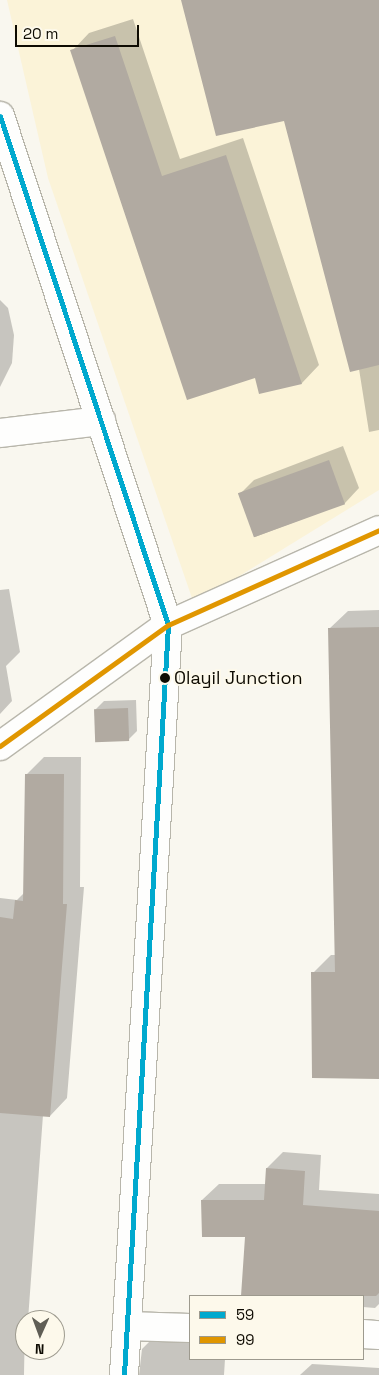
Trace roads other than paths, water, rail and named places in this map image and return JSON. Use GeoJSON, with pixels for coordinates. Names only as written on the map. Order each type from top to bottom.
{"type":"FeatureCollection","features":[{"type":"Feature","properties":{"kind":"main road"},"geometry":{"type":"LineString","coordinates":[[0,116],[168,625],[124,1375]]}},
{"type":"Feature","properties":{"kind":"main road"},"geometry":{"type":"LineString","coordinates":[[0,434],[100,421]]}},
{"type":"Feature","properties":{"kind":"main road"},"geometry":{"type":"LineString","coordinates":[[0,746],[168,625],[379,530]]}},
{"type":"Feature","properties":{"kind":"main road"},"geometry":{"type":"LineString","coordinates":[[127,1326],[189,1328]]}},
{"type":"Feature","properties":{"kind":"main road"},"geometry":{"type":"LineString","coordinates":[[364,1334],[379,1335]]}},
{"type":"Feature","properties":{"kind":"place","name":"Olayil Junction"},"geometry":{"type":"Point","coordinates":[165,678]}}]}
